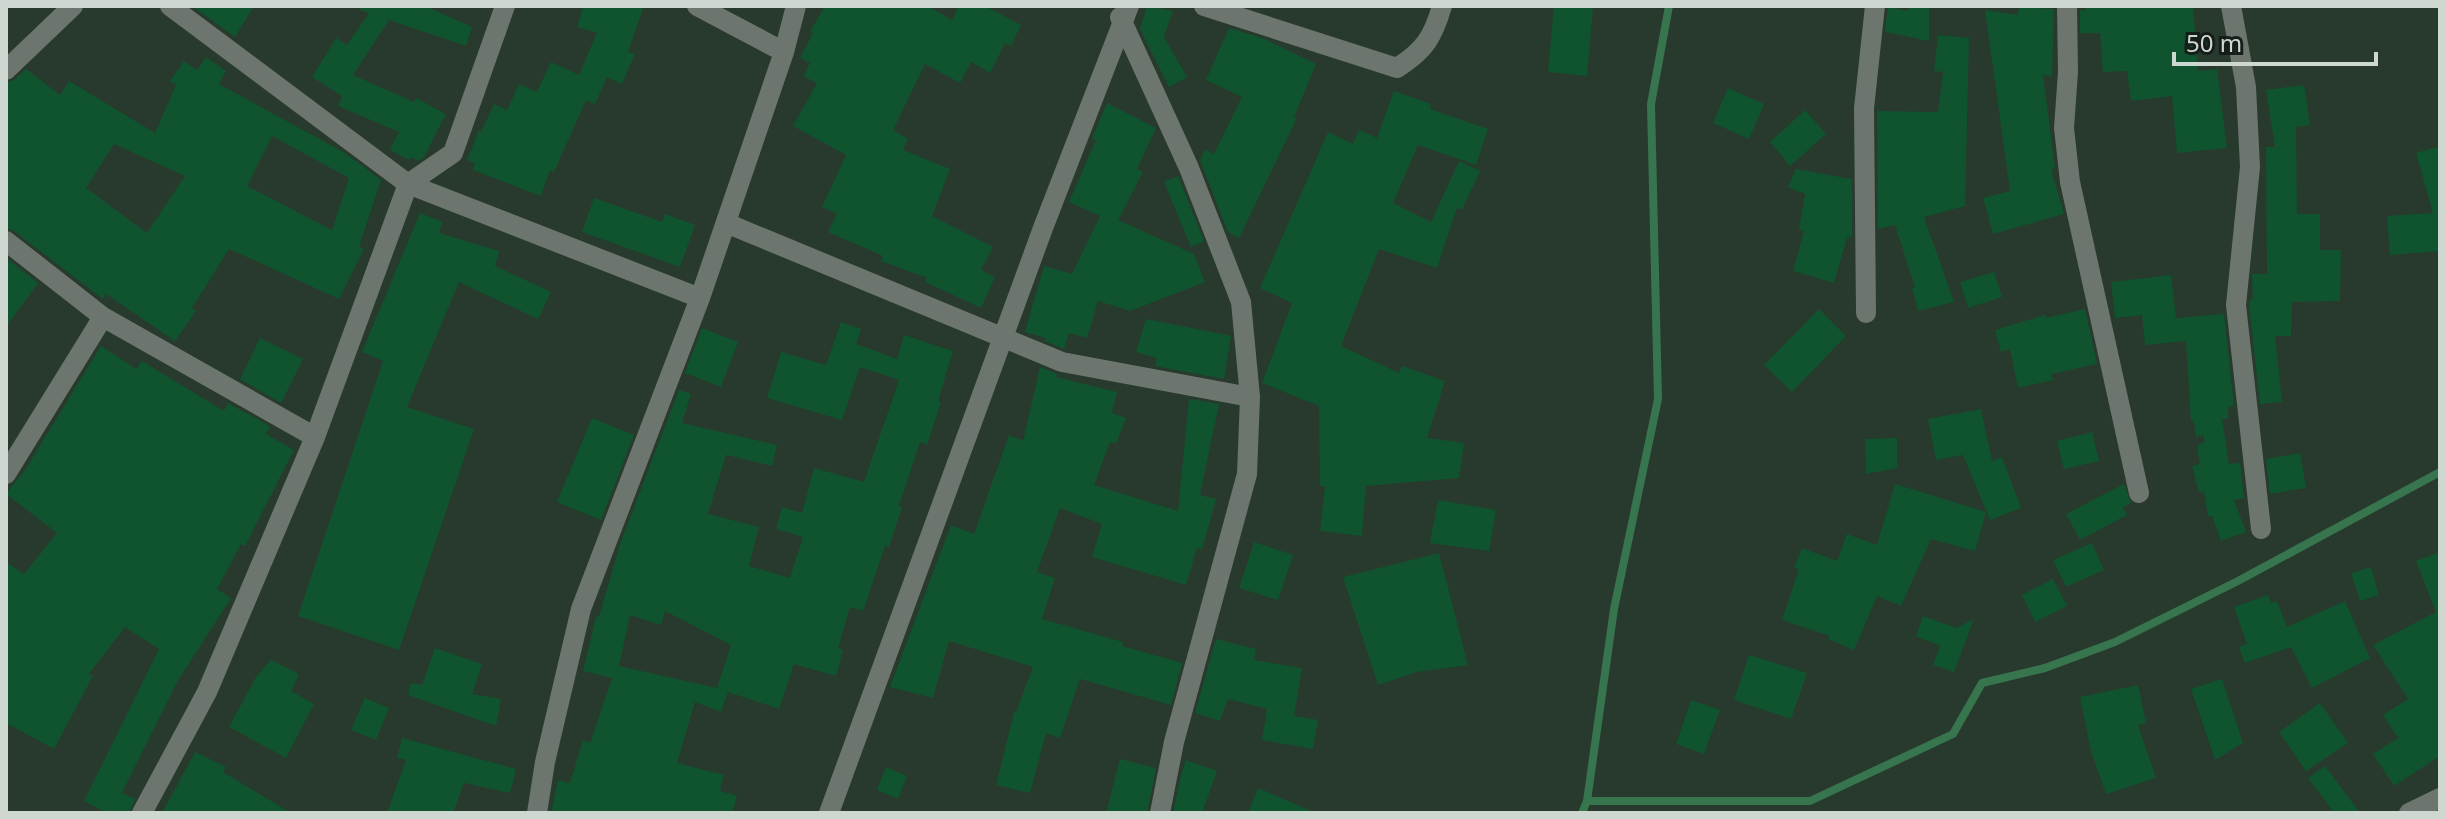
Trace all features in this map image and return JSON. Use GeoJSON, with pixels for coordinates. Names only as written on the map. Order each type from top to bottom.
{"type":"FeatureCollection","features":[{"type":"Feature","properties":{"kind":"street"},"geometry":{"type":"LineString","coordinates":[[6,70],[73,6]]}},
{"type":"Feature","properties":{"kind":"street"},"geometry":{"type":"LineString","coordinates":[[170,6],[408,184],[700,298]]}},
{"type":"Feature","properties":{"kind":"street"},"geometry":{"type":"LineString","coordinates":[[142,813],[207,692],[315,437],[408,184],[453,153],[505,6]]}},
{"type":"Feature","properties":{"kind":"street"},"geometry":{"type":"LineString","coordinates":[[697,6],[784,52]]}},
{"type":"Feature","properties":{"kind":"street"},"geometry":{"type":"LineString","coordinates":[[537,813],[545,762],[581,609],[700,298],[784,52],[796,6]]}},
{"type":"Feature","properties":{"kind":"street"},"geometry":{"type":"LineString","coordinates":[[1204,6],[1397,68],[1415,57],[1433,36],[1442,6]]}},
{"type":"Feature","properties":{"kind":"street"},"geometry":{"type":"LineString","coordinates":[[1866,313],[1864,108],[1875,6]]}},
{"type":"Feature","properties":{"kind":"street"},"geometry":{"type":"LineString","coordinates":[[2067,6],[2068,72],[2064,128],[2070,182],[2139,493]]}},
{"type":"Feature","properties":{"kind":"street"},"geometry":{"type":"LineString","coordinates":[[2231,6],[2246,87],[2250,167],[2236,305],[2261,529]]}},
{"type":"Feature","properties":{"kind":"street"},"geometry":{"type":"LineString","coordinates":[[829,813],[1122,12]]}},
{"type":"Feature","properties":{"kind":"street"},"geometry":{"type":"LineString","coordinates":[[1122,12],[1189,168],[1241,302],[1250,397],[1247,474],[1174,742],[1160,813]]}},
{"type":"Feature","properties":{"kind":"street"},"geometry":{"type":"LineString","coordinates":[[726,223],[1062,362],[1250,397]]}},
{"type":"Feature","properties":{"kind":"street"},"geometry":{"type":"LineString","coordinates":[[6,241],[103,317],[315,437]]}},
{"type":"Feature","properties":{"kind":"street"},"geometry":{"type":"LineString","coordinates":[[6,474],[103,317]]}},
{"type":"Feature","properties":{"kind":"street"},"geometry":{"type":"LineString","coordinates":[[2409,813],[2440,798]]}},
{"type":"Feature","properties":{"kind":"building"},"geometry":{"type":"Polygon","coordinates":[[[192,6],[254,6],[235,37],[192,6]]]}},
{"type":"Feature","properties":{"kind":"building"},"geometry":{"type":"Polygon","coordinates":[[[360,6],[425,6],[472,27],[466,46],[389,20],[353,75],[414,102],[416,98],[446,114],[419,161],[410,157],[409,160],[390,150],[399,132],[338,106],[342,96],[312,77],[336,38],[347,45],[369,13],[359,10],[360,6]]]}},
{"type":"Feature","properties":{"kind":"building"},"geometry":{"type":"Polygon","coordinates":[[[583,6],[644,6],[628,52],[635,54],[622,84],[607,77],[595,104],[586,100],[554,172],[550,170],[541,196],[473,170],[475,163],[467,160],[494,104],[507,110],[519,84],[537,92],[551,62],[579,75],[597,33],[577,27],[583,6]]]}},
{"type":"Feature","properties":{"kind":"building"},"geometry":{"type":"Polygon","coordinates":[[[825,6],[928,6],[952,20],[959,6],[985,6],[1021,25],[1011,46],[1005,43],[990,73],[971,62],[960,83],[925,64],[893,130],[908,139],[903,150],[950,169],[932,216],[993,247],[981,270],[995,277],[981,308],[925,282],[927,278],[881,261],[883,256],[828,232],[837,214],[822,207],[846,155],[793,126],[817,83],[803,76],[810,63],[800,58],[825,6]]]}},
{"type":"Feature","properties":{"kind":"building"},"geometry":{"type":"Polygon","coordinates":[[[1147,6],[1173,11],[1164,37],[1187,77],[1169,87],[1140,29],[1147,6]]]}},
{"type":"Feature","properties":{"kind":"building"},"geometry":{"type":"Polygon","coordinates":[[[1554,6],[1593,6],[1587,76],[1548,72],[1554,6]]]}},
{"type":"Feature","properties":{"kind":"building"},"geometry":{"type":"Polygon","coordinates":[[[1908,6],[1929,6],[1929,41],[1885,32],[1888,7],[1908,11],[1908,6]]]}},
{"type":"Feature","properties":{"kind":"building"},"geometry":{"type":"Polygon","coordinates":[[[2085,6],[2193,6],[2198,71],[2217,69],[2227,148],[2177,153],[2172,96],[2131,101],[2127,71],[2103,72],[2100,33],[2080,33],[2080,10],[2085,11],[2085,6]]]}},
{"type":"Feature","properties":{"kind":"building"},"geometry":{"type":"Polygon","coordinates":[[[2019,7],[2054,9],[2052,76],[2043,75],[2055,168],[2051,169],[2064,214],[1993,234],[1983,198],[2010,191],[1985,10],[2018,15],[2019,7]]]}},
{"type":"Feature","properties":{"kind":"building"},"geometry":{"type":"Polygon","coordinates":[[[1229,28],[1265,39],[1316,64],[1294,117],[1297,118],[1239,238],[1228,232],[1200,160],[1205,149],[1214,154],[1242,97],[1206,80],[1229,28]]]}},
{"type":"Feature","properties":{"kind":"building"},"geometry":{"type":"Polygon","coordinates":[[[1938,35],[1969,38],[1965,206],[1924,217],[1954,302],[1918,311],[1912,288],[1915,287],[1895,225],[1878,229],[1877,111],[1938,112],[1943,72],[1934,71],[1938,35]]]}},
{"type":"Feature","properties":{"kind":"building"},"geometry":{"type":"Polygon","coordinates":[[[206,57],[226,71],[219,84],[345,153],[381,180],[359,247],[364,249],[339,299],[229,249],[192,308],[196,311],[175,341],[106,294],[103,299],[6,228],[6,83],[26,69],[60,95],[69,81],[155,133],[176,85],[170,81],[184,61],[197,70],[206,57]],[[272,136],[247,186],[332,230],[349,178],[272,136]],[[114,144],[86,188],[147,233],[185,176],[114,144]]]}},
{"type":"Feature","properties":{"kind":"building"},"geometry":{"type":"Polygon","coordinates":[[[2304,85],[2310,125],[2296,127],[2297,214],[2320,214],[2320,250],[2341,250],[2340,301],[2292,302],[2291,336],[2275,336],[2282,402],[2260,404],[2249,305],[2250,299],[2253,299],[2252,274],[2267,274],[2266,147],[2275,147],[2266,90],[2304,85]]]}},
{"type":"Feature","properties":{"kind":"building"},"geometry":{"type":"Polygon","coordinates":[[[1728,88],[1764,104],[1749,139],[1713,123],[1728,88]]]}},
{"type":"Feature","properties":{"kind":"building"},"geometry":{"type":"Polygon","coordinates":[[[1394,91],[1431,104],[1430,109],[1488,129],[1476,165],[1418,145],[1393,203],[1431,222],[1459,161],[1480,171],[1462,210],[1457,208],[1437,268],[1379,249],[1341,346],[1399,373],[1402,366],[1445,381],[1427,438],[1464,443],[1459,478],[1366,486],[1362,536],[1320,531],[1325,486],[1320,486],[1319,406],[1262,383],[1292,303],[1260,288],[1328,132],[1353,144],[1359,130],[1377,138],[1394,91]]]}},
{"type":"Feature","properties":{"kind":"building"},"geometry":{"type":"Polygon","coordinates":[[[1107,103],[1156,128],[1137,169],[1143,172],[1118,220],[1194,254],[1205,282],[1130,311],[1098,301],[1087,338],[1069,333],[1064,349],[1045,341],[1046,338],[1025,332],[1044,266],[1072,274],[1100,216],[1069,202],[1096,140],[1092,138],[1107,103]]]}},
{"type":"Feature","properties":{"kind":"building"},"geometry":{"type":"Polygon","coordinates":[[[1805,110],[1826,134],[1790,166],[1770,142],[1805,110]]]}},
{"type":"Feature","properties":{"kind":"building"},"geometry":{"type":"Polygon","coordinates":[[[2440,146],[2440,251],[2390,255],[2387,216],[2433,213],[2416,153],[2440,146]]]}},
{"type":"Feature","properties":{"kind":"building"},"geometry":{"type":"Polygon","coordinates":[[[1796,169],[1852,179],[1852,236],[1847,238],[1834,283],[1793,271],[1804,231],[1799,230],[1805,194],[1788,187],[1796,169]]]}},
{"type":"Feature","properties":{"kind":"building"},"geometry":{"type":"Polygon","coordinates":[[[1178,176],[1204,241],[1191,247],[1164,182],[1178,176]]]}},
{"type":"Feature","properties":{"kind":"building"},"geometry":{"type":"Polygon","coordinates":[[[594,198],[662,222],[665,214],[695,225],[680,267],[582,232],[594,198]]]}},
{"type":"Feature","properties":{"kind":"building"},"geometry":{"type":"Polygon","coordinates":[[[420,213],[443,222],[439,233],[499,251],[495,266],[551,292],[538,319],[459,282],[407,407],[474,429],[399,650],[298,616],[383,361],[362,352],[420,213]]]}},
{"type":"Feature","properties":{"kind":"building"},"geometry":{"type":"Polygon","coordinates":[[[6,258],[38,283],[6,327],[6,258]]]}},
{"type":"Feature","properties":{"kind":"building"},"geometry":{"type":"Polygon","coordinates":[[[1994,272],[2002,297],[1968,308],[1960,282],[1994,272]]]}},
{"type":"Feature","properties":{"kind":"building"},"geometry":{"type":"Polygon","coordinates":[[[2171,275],[2176,318],[2224,314],[2234,406],[2228,407],[2228,419],[2222,419],[2229,464],[2240,463],[2244,498],[2234,500],[2246,532],[2221,541],[2212,516],[2208,516],[2204,491],[2199,492],[2192,466],[2200,464],[2197,446],[2205,441],[2203,435],[2196,437],[2194,421],[2191,421],[2186,341],[2145,345],[2142,315],[2115,318],[2111,282],[2171,275]]]}},
{"type":"Feature","properties":{"kind":"building"},"geometry":{"type":"Polygon","coordinates":[[[1819,309],[1846,336],[1792,392],[1764,365],[1819,309]]]}},
{"type":"Feature","properties":{"kind":"building"},"geometry":{"type":"Polygon","coordinates":[[[2085,309],[2097,364],[2051,374],[2053,380],[2018,388],[2010,349],[2001,352],[1995,330],[2045,315],[2046,318],[2085,309]]]}},
{"type":"Feature","properties":{"kind":"building"},"geometry":{"type":"Polygon","coordinates":[[[1146,319],[1231,336],[1224,379],[1155,366],[1157,358],[1136,352],[1146,319]]]}},
{"type":"Feature","properties":{"kind":"building"},"geometry":{"type":"Polygon","coordinates":[[[841,322],[861,329],[856,344],[897,359],[904,335],[953,351],[927,445],[920,442],[889,547],[885,546],[863,611],[850,607],[838,648],[843,650],[836,676],[794,664],[779,709],[728,692],[721,712],[695,702],[677,763],[724,775],[720,791],[737,796],[732,813],[551,813],[558,780],[570,783],[583,740],[590,743],[612,678],[583,671],[596,617],[599,617],[620,544],[679,390],[691,394],[682,423],[777,445],[772,466],[726,455],[708,514],[759,527],[749,566],[790,578],[803,537],[776,529],[782,507],[802,513],[814,468],[864,482],[899,380],[860,367],[842,420],[767,398],[781,352],[826,365],[841,322]],[[665,611],[661,625],[630,615],[619,666],[717,688],[731,645],[665,611]]]}},
{"type":"Feature","properties":{"kind":"building"},"geometry":{"type":"Polygon","coordinates":[[[702,328],[738,342],[721,387],[685,373],[702,328]]]}},
{"type":"Feature","properties":{"kind":"building"},"geometry":{"type":"Polygon","coordinates":[[[260,338],[303,359],[281,403],[240,379],[260,338]]]}},
{"type":"Feature","properties":{"kind":"building"},"geometry":{"type":"Polygon","coordinates":[[[101,346],[136,369],[142,361],[224,411],[228,403],[270,426],[266,434],[294,450],[245,546],[241,544],[217,589],[231,598],[177,682],[122,793],[135,799],[129,813],[107,813],[84,801],[159,649],[125,627],[89,674],[93,676],[54,749],[6,723],[6,562],[24,574],[57,533],[6,494],[25,470],[101,346]]]}},
{"type":"Feature","properties":{"kind":"building"},"geometry":{"type":"Polygon","coordinates":[[[1040,367],[1057,374],[1056,377],[1117,392],[1112,413],[1126,418],[1116,444],[1110,442],[1094,485],[1178,511],[1189,399],[1219,404],[1200,495],[1216,499],[1202,550],[1197,548],[1186,585],[1092,557],[1102,524],[1060,508],[1037,572],[1055,578],[1042,619],[1182,663],[1171,705],[1080,679],[1060,738],[1046,733],[1030,793],[996,785],[1014,712],[1033,667],[949,641],[933,698],[890,687],[951,525],[974,534],[1009,435],[1023,441],[1040,367]]]}},
{"type":"Feature","properties":{"kind":"building"},"geometry":{"type":"Polygon","coordinates":[[[1981,409],[1992,461],[2002,457],[2021,508],[1990,520],[1963,455],[1936,460],[1928,419],[1981,409]]]}},
{"type":"Feature","properties":{"kind":"building"},"geometry":{"type":"Polygon","coordinates":[[[592,418],[634,435],[601,520],[557,502],[592,418]]]}},
{"type":"Feature","properties":{"kind":"building"},"geometry":{"type":"Polygon","coordinates":[[[2092,432],[2099,461],[2064,469],[2057,441],[2092,432]]]}},
{"type":"Feature","properties":{"kind":"building"},"geometry":{"type":"Polygon","coordinates":[[[1897,438],[1897,468],[1866,474],[1865,439],[1897,438]]]}},
{"type":"Feature","properties":{"kind":"building"},"geometry":{"type":"Polygon","coordinates":[[[2300,453],[2306,488],[2270,494],[2266,459],[2300,453]]]}},
{"type":"Feature","properties":{"kind":"building"},"geometry":{"type":"Polygon","coordinates":[[[1895,484],[1986,512],[1975,551],[1931,539],[1901,606],[1877,596],[1854,650],[1828,639],[1830,636],[1782,620],[1799,569],[1794,568],[1802,548],[1837,561],[1847,534],[1877,545],[1895,484]]]}},
{"type":"Feature","properties":{"kind":"building"},"geometry":{"type":"Polygon","coordinates":[[[2124,484],[2131,503],[2123,507],[2127,515],[2080,540],[2066,514],[2124,484]]]}},
{"type":"Feature","properties":{"kind":"building"},"geometry":{"type":"Polygon","coordinates":[[[1438,500],[1496,510],[1489,551],[1430,543],[1438,500]]]}},
{"type":"Feature","properties":{"kind":"building"},"geometry":{"type":"Polygon","coordinates":[[[1254,542],[1293,555],[1278,600],[1239,588],[1254,542]]]}},
{"type":"Feature","properties":{"kind":"building"},"geometry":{"type":"Polygon","coordinates":[[[2092,543],[2104,570],[2066,587],[2053,560],[2092,543]]]}},
{"type":"Feature","properties":{"kind":"building"},"geometry":{"type":"Polygon","coordinates":[[[2440,552],[2440,756],[2394,786],[2373,754],[2398,738],[2383,715],[2408,699],[2373,645],[2436,612],[2416,561],[2440,552]]]}},
{"type":"Feature","properties":{"kind":"building"},"geometry":{"type":"Polygon","coordinates":[[[1439,553],[1468,665],[1417,672],[1378,685],[1343,577],[1439,553]]]}},
{"type":"Feature","properties":{"kind":"building"},"geometry":{"type":"Polygon","coordinates":[[[2371,567],[2379,595],[2360,601],[2351,573],[2371,567]]]}},
{"type":"Feature","properties":{"kind":"building"},"geometry":{"type":"Polygon","coordinates":[[[2053,579],[2067,606],[2035,622],[2022,595],[2053,579]]]}},
{"type":"Feature","properties":{"kind":"building"},"geometry":{"type":"Polygon","coordinates":[[[2268,595],[2271,603],[2277,601],[2287,627],[2345,601],[2370,658],[2312,688],[2291,647],[2245,663],[2239,647],[2247,644],[2234,607],[2268,595]]]}},
{"type":"Feature","properties":{"kind":"building"},"geometry":{"type":"Polygon","coordinates":[[[1923,616],[1956,628],[1974,619],[1954,672],[1933,665],[1940,646],[1916,636],[1923,616]]]}},
{"type":"Feature","properties":{"kind":"building"},"geometry":{"type":"Polygon","coordinates":[[[1216,639],[1256,649],[1254,660],[1302,668],[1294,716],[1318,720],[1313,749],[1262,740],[1267,709],[1228,699],[1220,721],[1195,713],[1216,639]]]}},
{"type":"Feature","properties":{"kind":"building"},"geometry":{"type":"Polygon","coordinates":[[[435,648],[482,664],[472,694],[501,699],[496,726],[408,695],[411,683],[422,685],[435,648]]]}},
{"type":"Feature","properties":{"kind":"building"},"geometry":{"type":"Polygon","coordinates":[[[1749,655],[1807,673],[1791,719],[1734,700],[1749,655]]]}},
{"type":"Feature","properties":{"kind":"building"},"geometry":{"type":"Polygon","coordinates":[[[271,660],[299,674],[291,691],[314,704],[286,758],[229,727],[256,677],[271,660]]]}},
{"type":"Feature","properties":{"kind":"building"},"geometry":{"type":"Polygon","coordinates":[[[2222,679],[2243,743],[2215,760],[2191,689],[2222,679]]]}},
{"type":"Feature","properties":{"kind":"building"},"geometry":{"type":"Polygon","coordinates":[[[2138,685],[2146,723],[2138,725],[2156,778],[2106,794],[2091,751],[2080,697],[2138,685]]]}},
{"type":"Feature","properties":{"kind":"building"},"geometry":{"type":"Polygon","coordinates":[[[365,698],[389,708],[376,740],[351,730],[365,698]]]}},
{"type":"Feature","properties":{"kind":"building"},"geometry":{"type":"Polygon","coordinates":[[[1691,700],[1720,710],[1704,754],[1676,744],[1691,700]]]}},
{"type":"Feature","properties":{"kind":"building"},"geometry":{"type":"Polygon","coordinates":[[[2320,703],[2348,743],[2306,771],[2279,732],[2320,703]]]}},
{"type":"Feature","properties":{"kind":"building"},"geometry":{"type":"Polygon","coordinates":[[[402,738],[516,769],[510,793],[464,783],[453,813],[387,813],[406,760],[397,758],[402,738]]]}},
{"type":"Feature","properties":{"kind":"building"},"geometry":{"type":"Polygon","coordinates":[[[195,752],[226,767],[223,772],[291,813],[162,813],[195,752]]]}},
{"type":"Feature","properties":{"kind":"building"},"geometry":{"type":"Polygon","coordinates":[[[1120,759],[1156,768],[1147,813],[1106,813],[1120,759]]]}},
{"type":"Feature","properties":{"kind":"building"},"geometry":{"type":"Polygon","coordinates":[[[1186,760],[1217,771],[1202,813],[1173,813],[1186,760]]]}},
{"type":"Feature","properties":{"kind":"building"},"geometry":{"type":"Polygon","coordinates":[[[2325,766],[2360,813],[2334,813],[2308,778],[2325,766]]]}},
{"type":"Feature","properties":{"kind":"building"},"geometry":{"type":"Polygon","coordinates":[[[886,767],[907,776],[898,799],[877,790],[886,767]]]}},
{"type":"Feature","properties":{"kind":"building"},"geometry":{"type":"Polygon","coordinates":[[[1258,788],[1316,813],[1248,813],[1258,788]]]}},
{"type":"Feature","properties":{"kind":"waterway"},"geometry":{"type":"LineString","coordinates":[[1582,813],[1587,801],[1614,609],[1658,399],[1651,104],[1669,6]]}},
{"type":"Feature","properties":{"kind":"waterway"},"geometry":{"type":"LineString","coordinates":[[1587,801],[1810,801],[1953,734],[1982,683],[2045,668],[2115,642],[2238,581],[2440,472]]}}]}
